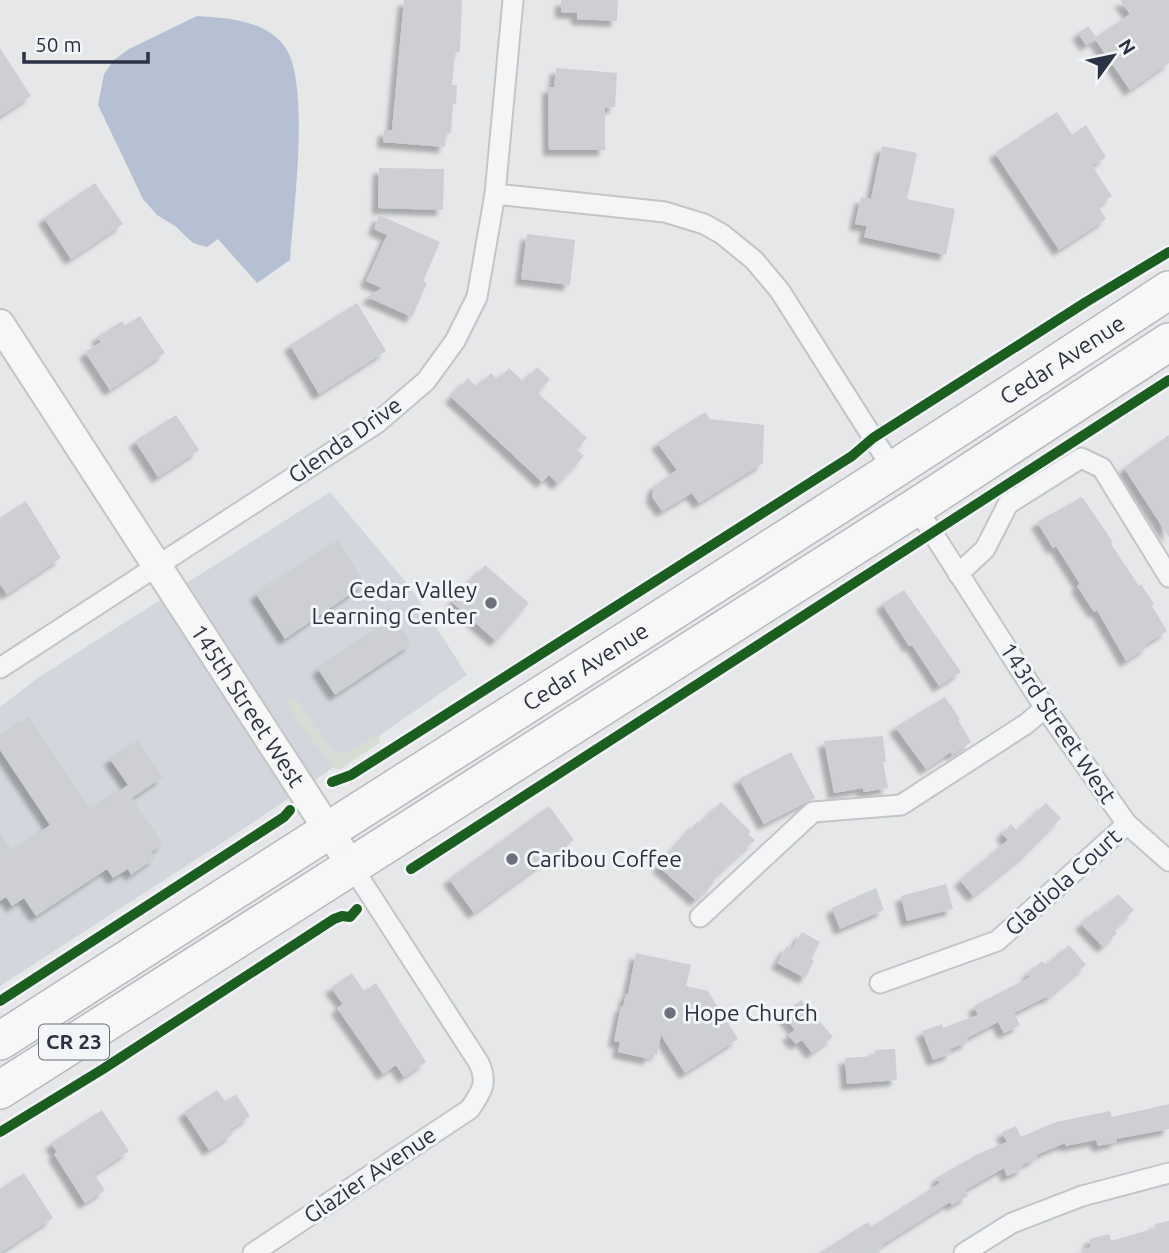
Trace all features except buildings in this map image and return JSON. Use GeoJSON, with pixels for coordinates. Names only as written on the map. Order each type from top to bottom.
{"type":"FeatureCollection","features":[{"type":"Feature","properties":{"kind":"highway","name":"Cedar Avenue"},"geometry":{"type":"LineString","coordinates":[[0,1041],[328,829],[894,471],[1169,290]]}},
{"type":"Feature","properties":{"kind":"highway","name":"Cedar Avenue"},"geometry":{"type":"LineString","coordinates":[[0,1090],[916,507],[1169,342]]}},
{"type":"Feature","properties":{"kind":"street","name":"Glenda Drive"},"geometry":{"type":"LineString","coordinates":[[0,668],[377,423],[426,381],[455,341],[477,297],[495,194],[513,0]]}},
{"type":"Feature","properties":{"kind":"street"},"geometry":{"type":"LineString","coordinates":[[495,194],[665,212],[722,234],[754,260],[780,291],[894,471]]}},
{"type":"Feature","properties":{"kind":"street","name":"145th Street West"},"geometry":{"type":"LineString","coordinates":[[0,324],[479,1062],[484,1074],[482,1091]]}},
{"type":"Feature","properties":{"kind":"street"},"geometry":{"type":"LineString","coordinates":[[958,574],[985,549],[1008,504],[1081,458],[1102,468],[1169,577]]}},
{"type":"Feature","properties":{"kind":"street","name":"143rd Street West"},"geometry":{"type":"LineString","coordinates":[[916,507],[1045,708],[1127,824],[1169,861]]}},
{"type":"Feature","properties":{"kind":"street"},"geometry":{"type":"LineString","coordinates":[[700,917],[813,812],[901,804],[1026,724],[1045,708]]}},
{"type":"Feature","properties":{"kind":"street","name":"Gladiola Court"},"geometry":{"type":"LineString","coordinates":[[880,983],[997,941],[1127,824]]}},
{"type":"Feature","properties":{"kind":"street","name":"Glazier Avenue"},"geometry":{"type":"LineString","coordinates":[[253,1253],[470,1109],[482,1091]]}},
{"type":"Feature","properties":{"kind":"street"},"geometry":{"type":"LineString","coordinates":[[964,1253],[1012,1223],[1082,1196],[1169,1173]]}},
{"type":"Feature","properties":{"kind":"shaded area"},"geometry":{"type":"Polygon","coordinates":[[[330,492],[410,587],[467,675],[251,824],[0,986],[0,707],[39,677],[330,492]]]}},
{"type":"Feature","properties":{"kind":"shaded area"},"geometry":{"type":"Polygon","coordinates":[[[296,698],[334,753],[348,752],[376,735],[380,737],[379,743],[340,769],[335,769],[294,715],[288,700],[296,698]]]}},
{"type":"Feature","properties":{"kind":"water"},"geometry":{"type":"Polygon","coordinates":[[[197,16],[245,22],[267,31],[285,47],[293,65],[299,118],[290,260],[257,283],[218,239],[207,247],[193,243],[175,226],[157,215],[143,199],[98,105],[104,74],[114,60],[129,49],[197,16]]]}},
{"type":"Feature","properties":{"kind":"cycle path"},"geometry":{"type":"LineString","coordinates":[[332,782],[351,775],[852,456],[873,438],[1169,252]]}},
{"type":"Feature","properties":{"kind":"cycle path"},"geometry":{"type":"LineString","coordinates":[[411,869],[1169,380]]}},
{"type":"Feature","properties":{"kind":"cycle path"},"geometry":{"type":"LineString","coordinates":[[0,1001],[284,817],[290,810]]}},
{"type":"Feature","properties":{"kind":"cycle path"},"geometry":{"type":"LineString","coordinates":[[0,1132],[103,1069],[334,919],[350,917],[357,909]]}},
{"type":"Feature","properties":{"kind":"place","name":"Cedar Valley Learning Center"},"geometry":{"type":"Point","coordinates":[491,603]}},
{"type":"Feature","properties":{"kind":"place","name":"Caribou Coffee"},"geometry":{"type":"Point","coordinates":[512,859]}},
{"type":"Feature","properties":{"kind":"place","name":"Hope Church"},"geometry":{"type":"Point","coordinates":[670,1013]}}]}
